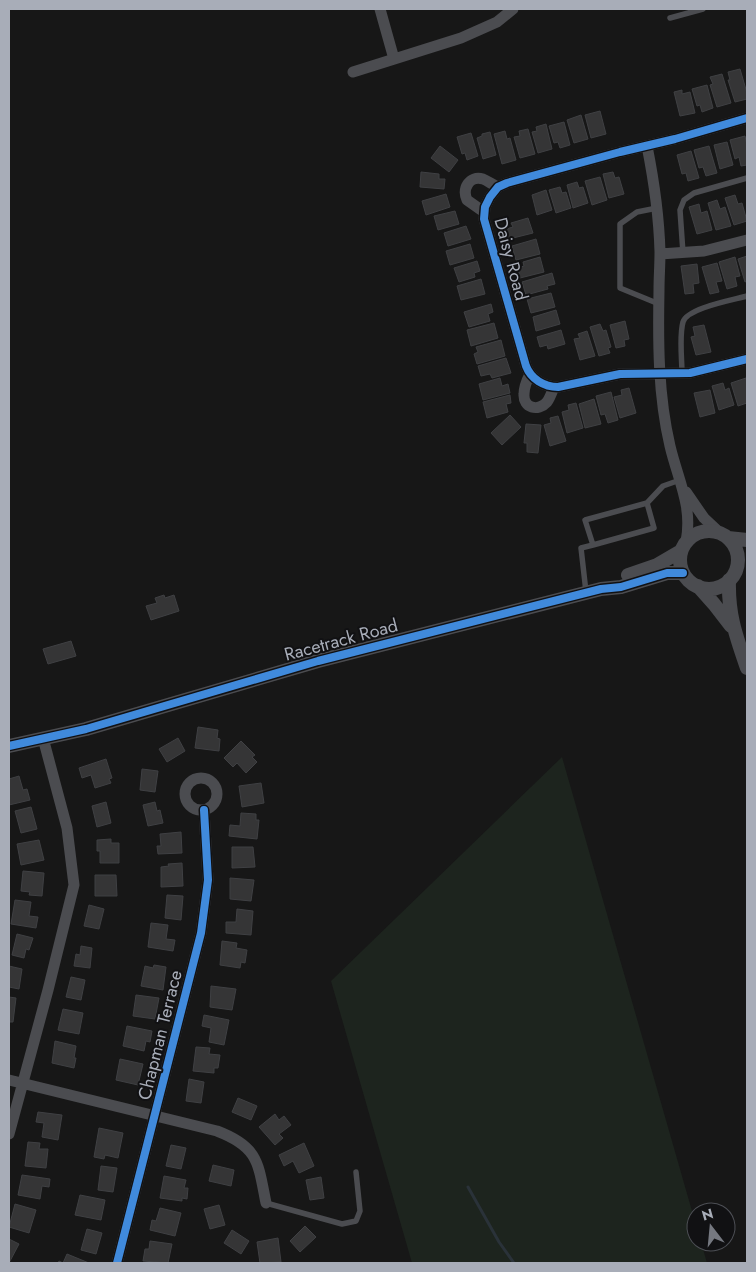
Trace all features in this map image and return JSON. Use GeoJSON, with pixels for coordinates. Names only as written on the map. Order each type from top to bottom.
{"type":"FeatureCollection","features":[{"type":"Feature","properties":{"kind":"street"},"geometry":{"type":"LineString","coordinates":[[380,9],[394,59]]}},
{"type":"Feature","properties":{"kind":"street"},"geometry":{"type":"LineString","coordinates":[[353,72],[461,38],[497,22],[513,9]]}},
{"type":"Feature","properties":{"kind":"street"},"geometry":{"type":"LineString","coordinates":[[498,187],[531,176],[747,118]]}},
{"type":"Feature","properties":{"kind":"street"},"geometry":{"type":"LineString","coordinates":[[647,146],[657,208],[660,254],[660,373],[664,416],[670,447],[682,484],[689,527],[680,558],[683,573],[692,583],[698,586],[714,588],[732,577],[747,563]]}},
{"type":"Feature","properties":{"kind":"street","name":"Daisy Road"},"geometry":{"type":"LineString","coordinates":[[484,212],[468,202],[465,194],[466,187],[470,181],[478,178],[498,187],[490,197],[484,212],[484,219],[526,366],[530,374]]}},
{"type":"Feature","properties":{"kind":"street"},"geometry":{"type":"LineString","coordinates":[[660,254],[716,249],[747,240]]}},
{"type":"Feature","properties":{"kind":"street"},"geometry":{"type":"LineString","coordinates":[[554,387],[545,403],[538,407],[530,406],[526,402],[524,394],[530,374],[542,383],[554,387],[615,374],[682,374],[705,371],[747,359]]}},
{"type":"Feature","properties":{"kind":"street"},"geometry":{"type":"LineString","coordinates":[[682,484],[704,518],[734,546],[737,554],[737,564],[732,577],[728,602],[734,630],[747,668]]}},
{"type":"Feature","properties":{"kind":"street"},"geometry":{"type":"LineString","coordinates":[[684,546],[693,536],[701,532],[711,531],[724,536],[747,540]]}},
{"type":"Feature","properties":{"kind":"street","name":"Racetrack Road"},"geometry":{"type":"LineString","coordinates":[[601,589],[618,578],[657,565],[684,546]]}},
{"type":"Feature","properties":{"kind":"street","name":"Racetrack Road"},"geometry":{"type":"LineString","coordinates":[[9,746],[86,729],[318,661],[586,592],[621,587],[667,573],[683,573]]}},
{"type":"Feature","properties":{"kind":"street"},"geometry":{"type":"LineString","coordinates":[[698,586],[734,630]]}},
{"type":"Feature","properties":{"kind":"street"},"geometry":{"type":"LineString","coordinates":[[9,1134],[74,885],[67,828],[43,738]]}},
{"type":"Feature","properties":{"kind":"street","name":"Chapman Terrace"},"geometry":{"type":"LineString","coordinates":[[117,1263],[201,933],[208,880],[204,810]]}},
{"type":"Feature","properties":{"kind":"street"},"geometry":{"type":"LineString","coordinates":[[9,1080],[234,1138],[248,1149],[258,1163],[266,1203]]}},
{"type":"Feature","properties":{"kind":"lane"},"geometry":{"type":"LineString","coordinates":[[670,18],[703,9]]}},
{"type":"Feature","properties":{"kind":"lane"},"geometry":{"type":"LineString","coordinates":[[683,253],[680,210],[684,200],[694,193],[747,178]]}},
{"type":"Feature","properties":{"kind":"lane"},"geometry":{"type":"LineString","coordinates":[[657,208],[637,212],[620,224],[620,288],[659,304]]}},
{"type":"Feature","properties":{"kind":"lane"},"geometry":{"type":"LineString","coordinates":[[682,374],[682,330],[684,318],[692,312],[747,296]]}},
{"type":"Feature","properties":{"kind":"lane"},"geometry":{"type":"LineString","coordinates":[[593,545],[585,520],[604,518],[616,512],[647,503],[663,486],[682,484]]}},
{"type":"Feature","properties":{"kind":"lane"},"geometry":{"type":"LineString","coordinates":[[586,592],[581,548],[593,545],[609,537],[635,530],[654,528],[647,503]]}},
{"type":"Feature","properties":{"kind":"lane"},"geometry":{"type":"LineString","coordinates":[[628,508],[630,515]]}},
{"type":"Feature","properties":{"kind":"lane"},"geometry":{"type":"LineString","coordinates":[[616,512],[618,518]]}},
{"type":"Feature","properties":{"kind":"lane"},"geometry":{"type":"LineString","coordinates":[[266,1203],[342,1224],[356,1221],[360,1211],[356,1172]]}},
{"type":"Feature","properties":{"kind":"shaded area"},"geometry":{"type":"Polygon","coordinates":[[[562,757],[689,1202],[686,1202],[686,1252],[704,1252],[707,1263],[412,1263],[331,981],[562,757]]]}},
{"type":"Feature","properties":{"kind":"building"},"geometry":{"type":"Polygon","coordinates":[[[740,69],[747,99],[735,102],[728,80],[730,80],[728,72],[740,69]]]}},
{"type":"Feature","properties":{"kind":"building"},"geometry":{"type":"Polygon","coordinates":[[[722,74],[731,103],[717,107],[710,85],[713,84],[710,77],[722,74]]]}},
{"type":"Feature","properties":{"kind":"building"},"geometry":{"type":"Polygon","coordinates":[[[707,85],[713,108],[702,112],[700,105],[697,106],[692,89],[707,85]]]}},
{"type":"Feature","properties":{"kind":"building"},"geometry":{"type":"Polygon","coordinates":[[[682,90],[682,94],[690,92],[695,113],[680,116],[674,92],[682,90]]]}},
{"type":"Feature","properties":{"kind":"building"},"geometry":{"type":"Polygon","coordinates":[[[600,111],[606,134],[591,138],[585,115],[600,111]]]}},
{"type":"Feature","properties":{"kind":"building"},"geometry":{"type":"Polygon","coordinates":[[[581,115],[588,139],[574,143],[567,120],[581,115]]]}},
{"type":"Feature","properties":{"kind":"building"},"geometry":{"type":"Polygon","coordinates":[[[564,122],[570,145],[560,148],[558,142],[554,143],[549,126],[564,122]]]}},
{"type":"Feature","properties":{"kind":"building"},"geometry":{"type":"Polygon","coordinates":[[[546,124],[552,149],[538,153],[532,132],[537,131],[536,127],[546,124]]]}},
{"type":"Feature","properties":{"kind":"building"},"geometry":{"type":"Polygon","coordinates":[[[528,129],[535,154],[520,158],[514,137],[520,136],[519,131],[528,129]]]}},
{"type":"Feature","properties":{"kind":"building"},"geometry":{"type":"Polygon","coordinates":[[[505,131],[507,139],[510,138],[516,160],[502,164],[494,134],[505,131]]]}},
{"type":"Feature","properties":{"kind":"building"},"geometry":{"type":"Polygon","coordinates":[[[490,132],[496,155],[483,159],[477,138],[482,136],[482,134],[490,132]]]}},
{"type":"Feature","properties":{"kind":"building"},"geometry":{"type":"Polygon","coordinates":[[[471,133],[478,156],[467,160],[465,153],[462,154],[457,137],[471,133]]]}},
{"type":"Feature","properties":{"kind":"building"},"geometry":{"type":"Polygon","coordinates":[[[745,136],[747,165],[741,166],[739,157],[735,159],[730,140],[745,136]]]}},
{"type":"Feature","properties":{"kind":"building"},"geometry":{"type":"Polygon","coordinates":[[[727,142],[733,165],[720,169],[714,145],[727,142]]]}},
{"type":"Feature","properties":{"kind":"building"},"geometry":{"type":"Polygon","coordinates":[[[440,146],[458,160],[449,172],[431,158],[440,146]]]}},
{"type":"Feature","properties":{"kind":"building"},"geometry":{"type":"Polygon","coordinates":[[[709,146],[717,173],[706,176],[703,167],[699,168],[694,150],[709,146]]]}},
{"type":"Feature","properties":{"kind":"building"},"geometry":{"type":"Polygon","coordinates":[[[691,151],[699,178],[688,181],[686,173],[682,174],[677,155],[691,151]]]}},
{"type":"Feature","properties":{"kind":"building"},"geometry":{"type":"Polygon","coordinates":[[[421,172],[439,174],[439,179],[445,179],[444,189],[420,187],[421,172]]]}},
{"type":"Feature","properties":{"kind":"building"},"geometry":{"type":"Polygon","coordinates":[[[613,172],[615,178],[619,177],[624,194],[609,198],[603,174],[613,172]]]}},
{"type":"Feature","properties":{"kind":"building"},"geometry":{"type":"Polygon","coordinates":[[[600,177],[607,200],[592,205],[585,181],[600,177]]]}},
{"type":"Feature","properties":{"kind":"building"},"geometry":{"type":"Polygon","coordinates":[[[577,182],[579,188],[583,187],[588,203],[573,208],[567,185],[577,182]]]}},
{"type":"Feature","properties":{"kind":"building"},"geometry":{"type":"Polygon","coordinates":[[[560,187],[562,193],[566,192],[571,208],[556,213],[549,190],[560,187]]]}},
{"type":"Feature","properties":{"kind":"building"},"geometry":{"type":"Polygon","coordinates":[[[546,190],[552,210],[537,215],[532,195],[546,190]]]}},
{"type":"Feature","properties":{"kind":"building"},"geometry":{"type":"Polygon","coordinates":[[[446,194],[450,207],[426,215],[422,201],[446,194]]]}},
{"type":"Feature","properties":{"kind":"building"},"geometry":{"type":"Polygon","coordinates":[[[735,195],[738,204],[742,203],[747,221],[734,225],[725,198],[735,195]]]}},
{"type":"Feature","properties":{"kind":"building"},"geometry":{"type":"Polygon","coordinates":[[[717,200],[720,209],[725,207],[731,226],[716,230],[708,203],[717,200]]]}},
{"type":"Feature","properties":{"kind":"building"},"geometry":{"type":"Polygon","coordinates":[[[699,204],[701,213],[707,211],[712,230],[697,234],[689,207],[699,204]]]}},
{"type":"Feature","properties":{"kind":"building"},"geometry":{"type":"Polygon","coordinates":[[[455,211],[459,224],[438,230],[434,216],[455,211]]]}},
{"type":"Feature","properties":{"kind":"building"},"geometry":{"type":"Polygon","coordinates":[[[528,218],[533,233],[509,239],[506,229],[513,227],[511,223],[528,218]]]}},
{"type":"Feature","properties":{"kind":"building"},"geometry":{"type":"Polygon","coordinates":[[[466,226],[471,239],[448,246],[444,233],[466,226]]]}},
{"type":"Feature","properties":{"kind":"building"},"geometry":{"type":"Polygon","coordinates":[[[536,239],[540,254],[516,260],[512,246],[536,239]]]}},
{"type":"Feature","properties":{"kind":"building"},"geometry":{"type":"Polygon","coordinates":[[[470,244],[474,258],[450,265],[446,251],[470,244]]]}},
{"type":"Feature","properties":{"kind":"building"},"geometry":{"type":"Polygon","coordinates":[[[747,256],[747,281],[745,282],[738,259],[747,256]]]}},
{"type":"Feature","properties":{"kind":"building"},"geometry":{"type":"Polygon","coordinates":[[[540,257],[544,272],[520,278],[518,268],[524,266],[523,262],[540,257]]]}},
{"type":"Feature","properties":{"kind":"building"},"geometry":{"type":"Polygon","coordinates":[[[735,257],[740,276],[735,277],[737,286],[727,289],[719,262],[735,257]]]}},
{"type":"Feature","properties":{"kind":"building"},"geometry":{"type":"Polygon","coordinates":[[[477,261],[480,271],[474,273],[475,277],[459,282],[454,268],[477,261]]]}},
{"type":"Feature","properties":{"kind":"building"},"geometry":{"type":"Polygon","coordinates":[[[717,263],[722,281],[716,282],[719,292],[710,294],[702,267],[717,263]]]}},
{"type":"Feature","properties":{"kind":"building"},"geometry":{"type":"Polygon","coordinates":[[[697,264],[699,283],[693,284],[694,293],[685,294],[681,266],[697,264]]]}},
{"type":"Feature","properties":{"kind":"building"},"geometry":{"type":"Polygon","coordinates":[[[552,273],[555,284],[547,286],[548,289],[526,295],[522,282],[552,273]]]}},
{"type":"Feature","properties":{"kind":"building"},"geometry":{"type":"Polygon","coordinates":[[[481,279],[485,294],[461,300],[457,286],[481,279]]]}},
{"type":"Feature","properties":{"kind":"building"},"geometry":{"type":"Polygon","coordinates":[[[551,293],[555,307],[531,313],[527,299],[551,293]]]}},
{"type":"Feature","properties":{"kind":"building"},"geometry":{"type":"Polygon","coordinates":[[[491,304],[493,312],[488,314],[490,321],[469,327],[464,312],[491,304]]]}},
{"type":"Feature","properties":{"kind":"building"},"geometry":{"type":"Polygon","coordinates":[[[556,310],[560,324],[536,331],[533,317],[556,310]]]}},
{"type":"Feature","properties":{"kind":"building"},"geometry":{"type":"Polygon","coordinates":[[[625,321],[629,339],[624,340],[625,346],[616,348],[610,325],[625,321]]]}},
{"type":"Feature","properties":{"kind":"building"},"geometry":{"type":"Polygon","coordinates":[[[494,323],[498,338],[471,346],[467,330],[494,323]]]}},
{"type":"Feature","properties":{"kind":"building"},"geometry":{"type":"Polygon","coordinates":[[[600,324],[603,331],[606,330],[611,347],[608,348],[610,353],[599,356],[590,327],[600,324]]]}},
{"type":"Feature","properties":{"kind":"building"},"geometry":{"type":"Polygon","coordinates":[[[704,325],[711,352],[696,355],[691,337],[695,336],[693,327],[704,325]]]}},
{"type":"Feature","properties":{"kind":"building"},"geometry":{"type":"Polygon","coordinates":[[[561,330],[565,344],[548,349],[547,345],[540,347],[537,337],[561,330]]]}},
{"type":"Feature","properties":{"kind":"building"},"geometry":{"type":"Polygon","coordinates":[[[587,331],[595,356],[580,360],[574,339],[580,338],[578,334],[587,331]]]}},
{"type":"Feature","properties":{"kind":"building"},"geometry":{"type":"Polygon","coordinates":[[[501,340],[505,356],[477,364],[474,354],[478,352],[476,347],[501,340]]]}},
{"type":"Feature","properties":{"kind":"building"},"geometry":{"type":"Polygon","coordinates":[[[506,358],[511,373],[492,378],[490,374],[481,376],[478,366],[506,358]]]}},
{"type":"Feature","properties":{"kind":"building"},"geometry":{"type":"Polygon","coordinates":[[[500,378],[502,386],[508,384],[510,393],[483,400],[479,384],[500,378]]]}},
{"type":"Feature","properties":{"kind":"building"},"geometry":{"type":"Polygon","coordinates":[[[746,378],[747,403],[738,406],[731,383],[746,378]]]}},
{"type":"Feature","properties":{"kind":"building"},"geometry":{"type":"Polygon","coordinates":[[[723,383],[725,390],[729,388],[734,405],[719,410],[712,386],[723,383]]]}},
{"type":"Feature","properties":{"kind":"building"},"geometry":{"type":"Polygon","coordinates":[[[629,388],[636,413],[620,418],[614,397],[622,395],[621,390],[629,388]]]}},
{"type":"Feature","properties":{"kind":"building"},"geometry":{"type":"Polygon","coordinates":[[[710,390],[715,413],[700,417],[694,393],[710,390]]]}},
{"type":"Feature","properties":{"kind":"building"},"geometry":{"type":"Polygon","coordinates":[[[611,392],[618,420],[608,423],[605,414],[601,415],[596,396],[611,392]]]}},
{"type":"Feature","properties":{"kind":"building"},"geometry":{"type":"Polygon","coordinates":[[[510,395],[511,403],[506,404],[508,412],[487,418],[483,402],[510,395]]]}},
{"type":"Feature","properties":{"kind":"building"},"geometry":{"type":"Polygon","coordinates":[[[594,399],[601,424],[585,428],[579,404],[594,399]]]}},
{"type":"Feature","properties":{"kind":"building"},"geometry":{"type":"Polygon","coordinates":[[[576,403],[583,428],[567,433],[562,412],[569,410],[568,405],[576,403]]]}},
{"type":"Feature","properties":{"kind":"building"},"geometry":{"type":"Polygon","coordinates":[[[510,415],[521,427],[502,445],[491,433],[510,415]]]}},
{"type":"Feature","properties":{"kind":"building"},"geometry":{"type":"Polygon","coordinates":[[[558,416],[566,441],[550,446],[544,425],[551,423],[550,418],[558,416]]]}},
{"type":"Feature","properties":{"kind":"building"},"geometry":{"type":"Polygon","coordinates":[[[526,424],[541,425],[538,453],[527,452],[527,443],[524,443],[526,424]]]}},
{"type":"Feature","properties":{"kind":"building"},"geometry":{"type":"Polygon","coordinates":[[[164,595],[165,598],[174,595],[179,611],[151,620],[146,606],[157,603],[155,598],[164,595]]]}},
{"type":"Feature","properties":{"kind":"building"},"geometry":{"type":"Polygon","coordinates":[[[71,641],[76,656],[48,664],[43,649],[71,641]]]}},
{"type":"Feature","properties":{"kind":"building"},"geometry":{"type":"Polygon","coordinates":[[[198,727],[218,730],[217,738],[220,739],[219,751],[195,748],[198,727]]]}},
{"type":"Feature","properties":{"kind":"building"},"geometry":{"type":"Polygon","coordinates":[[[178,738],[185,751],[167,762],[159,749],[178,738]]]}},
{"type":"Feature","properties":{"kind":"building"},"geometry":{"type":"Polygon","coordinates":[[[241,741],[255,755],[252,757],[257,762],[246,773],[237,763],[233,767],[224,758],[241,741]]]}},
{"type":"Feature","properties":{"kind":"building"},"geometry":{"type":"Polygon","coordinates":[[[106,759],[112,778],[109,779],[111,783],[95,788],[91,775],[82,778],[79,768],[106,759]]]}},
{"type":"Feature","properties":{"kind":"building"},"geometry":{"type":"Polygon","coordinates":[[[142,769],[158,771],[155,792],[140,790],[142,769]]]}},
{"type":"Feature","properties":{"kind":"building"},"geometry":{"type":"Polygon","coordinates":[[[19,776],[23,790],[27,789],[30,800],[9,805],[9,779],[19,776]]]}},
{"type":"Feature","properties":{"kind":"building"},"geometry":{"type":"Polygon","coordinates":[[[261,783],[264,803],[242,807],[239,786],[261,783]]]}},
{"type":"Feature","properties":{"kind":"building"},"geometry":{"type":"Polygon","coordinates":[[[106,802],[111,823],[97,827],[92,806],[106,802]]]}},
{"type":"Feature","properties":{"kind":"building"},"geometry":{"type":"Polygon","coordinates":[[[155,802],[157,811],[160,810],[163,823],[148,826],[143,805],[155,802]]]}},
{"type":"Feature","properties":{"kind":"building"},"geometry":{"type":"Polygon","coordinates":[[[31,807],[37,829],[21,833],[15,811],[31,807]]]}},
{"type":"Feature","properties":{"kind":"building"},"geometry":{"type":"Polygon","coordinates":[[[241,813],[256,814],[256,820],[259,820],[257,839],[229,836],[230,825],[240,826],[241,813]]]}},
{"type":"Feature","properties":{"kind":"building"},"geometry":{"type":"Polygon","coordinates":[[[181,832],[182,853],[158,854],[157,846],[161,846],[160,834],[181,832]]]}},
{"type":"Feature","properties":{"kind":"building"},"geometry":{"type":"Polygon","coordinates":[[[111,839],[111,843],[119,843],[119,863],[100,863],[100,851],[97,851],[97,840],[111,839]]]}},
{"type":"Feature","properties":{"kind":"building"},"geometry":{"type":"Polygon","coordinates":[[[39,840],[44,860],[21,865],[17,844],[39,840]]]}},
{"type":"Feature","properties":{"kind":"building"},"geometry":{"type":"Polygon","coordinates":[[[232,847],[253,847],[255,867],[232,868],[232,847]]]}},
{"type":"Feature","properties":{"kind":"building"},"geometry":{"type":"Polygon","coordinates":[[[182,863],[183,886],[161,887],[161,867],[169,866],[168,864],[182,863]]]}},
{"type":"Feature","properties":{"kind":"building"},"geometry":{"type":"Polygon","coordinates":[[[23,871],[44,873],[42,896],[29,895],[30,892],[21,891],[23,871]]]}},
{"type":"Feature","properties":{"kind":"building"},"geometry":{"type":"Polygon","coordinates":[[[95,875],[116,875],[117,896],[95,896],[95,875]]]}},
{"type":"Feature","properties":{"kind":"building"},"geometry":{"type":"Polygon","coordinates":[[[230,878],[254,880],[251,901],[230,899],[230,878]]]}},
{"type":"Feature","properties":{"kind":"building"},"geometry":{"type":"Polygon","coordinates":[[[167,895],[183,896],[181,920],[165,918],[167,895]]]}},
{"type":"Feature","properties":{"kind":"building"},"geometry":{"type":"Polygon","coordinates":[[[15,900],[31,902],[29,916],[38,917],[36,928],[11,924],[15,900]]]}},
{"type":"Feature","properties":{"kind":"building"},"geometry":{"type":"Polygon","coordinates":[[[89,905],[104,909],[99,929],[84,926],[89,905]]]}},
{"type":"Feature","properties":{"kind":"building"},"geometry":{"type":"Polygon","coordinates":[[[237,909],[253,911],[251,935],[226,933],[226,922],[236,922],[237,909]]]}},
{"type":"Feature","properties":{"kind":"building"},"geometry":{"type":"Polygon","coordinates":[[[151,923],[168,925],[166,939],[175,940],[173,951],[148,947],[151,923]]]}},
{"type":"Feature","properties":{"kind":"building"},"geometry":{"type":"Polygon","coordinates":[[[17,934],[33,938],[29,950],[26,949],[24,958],[12,955],[17,934]]]}},
{"type":"Feature","properties":{"kind":"building"},"geometry":{"type":"Polygon","coordinates":[[[222,941],[237,943],[236,948],[247,950],[245,963],[241,962],[240,968],[220,965],[222,941]]]}},
{"type":"Feature","properties":{"kind":"building"},"geometry":{"type":"Polygon","coordinates":[[[81,946],[92,948],[90,968],[74,966],[76,954],[80,955],[81,946]]]}},
{"type":"Feature","properties":{"kind":"building"},"geometry":{"type":"Polygon","coordinates":[[[154,965],[166,967],[163,990],[141,986],[145,966],[153,968],[154,965]]]}},
{"type":"Feature","properties":{"kind":"building"},"geometry":{"type":"Polygon","coordinates":[[[9,966],[22,969],[19,989],[9,987],[9,966]]]}},
{"type":"Feature","properties":{"kind":"building"},"geometry":{"type":"Polygon","coordinates":[[[71,977],[85,980],[81,1000],[66,997],[71,977]]]}},
{"type":"Feature","properties":{"kind":"building"},"geometry":{"type":"Polygon","coordinates":[[[211,986],[236,989],[232,1010],[210,1007],[211,986]]]}},
{"type":"Feature","properties":{"kind":"building"},"geometry":{"type":"Polygon","coordinates":[[[136,995],[159,998],[155,1019],[133,1016],[136,995]]]}},
{"type":"Feature","properties":{"kind":"building"},"geometry":{"type":"Polygon","coordinates":[[[9,997],[16,998],[13,1022],[9,1022],[9,997]]]}},
{"type":"Feature","properties":{"kind":"building"},"geometry":{"type":"Polygon","coordinates":[[[63,1009],[83,1013],[79,1034],[58,1030],[63,1009]]]}},
{"type":"Feature","properties":{"kind":"building"},"geometry":{"type":"Polygon","coordinates":[[[204,1015],[229,1020],[224,1045],[209,1042],[211,1028],[202,1026],[204,1015]]]}},
{"type":"Feature","properties":{"kind":"building"},"geometry":{"type":"Polygon","coordinates":[[[127,1026],[152,1031],[150,1042],[146,1041],[144,1051],[123,1046],[127,1026]]]}},
{"type":"Feature","properties":{"kind":"building"},"geometry":{"type":"Polygon","coordinates":[[[55,1041],[76,1046],[74,1068],[52,1063],[55,1041]]]}},
{"type":"Feature","properties":{"kind":"building"},"geometry":{"type":"Polygon","coordinates":[[[196,1047],[210,1048],[209,1054],[220,1055],[218,1068],[214,1068],[214,1073],[193,1071],[196,1047]]]}},
{"type":"Feature","properties":{"kind":"building"},"geometry":{"type":"Polygon","coordinates":[[[120,1059],[143,1064],[138,1085],[116,1080],[120,1059]]]}},
{"type":"Feature","properties":{"kind":"building"},"geometry":{"type":"Polygon","coordinates":[[[189,1079],[204,1082],[201,1103],[186,1101],[189,1079]]]}},
{"type":"Feature","properties":{"kind":"building"},"geometry":{"type":"Polygon","coordinates":[[[238,1098],[257,1106],[251,1120],[232,1112],[238,1098]]]}},
{"type":"Feature","properties":{"kind":"building"},"geometry":{"type":"Polygon","coordinates":[[[38,1112],[62,1115],[58,1140],[42,1137],[44,1123],[36,1122],[38,1112]]]}},
{"type":"Feature","properties":{"kind":"building"},"geometry":{"type":"Polygon","coordinates":[[[275,1114],[279,1120],[284,1116],[291,1125],[279,1134],[283,1138],[275,1145],[259,1127],[275,1114]]]}},
{"type":"Feature","properties":{"kind":"building"},"geometry":{"type":"Polygon","coordinates":[[[99,1128],[123,1133],[118,1158],[105,1155],[104,1159],[94,1157],[99,1128]]]}},
{"type":"Feature","properties":{"kind":"building"},"geometry":{"type":"Polygon","coordinates":[[[28,1142],[40,1143],[39,1149],[48,1149],[46,1168],[25,1166],[28,1142]]]}},
{"type":"Feature","properties":{"kind":"building"},"geometry":{"type":"Polygon","coordinates":[[[304,1143],[314,1166],[299,1173],[293,1161],[284,1166],[279,1155],[304,1143]]]}},
{"type":"Feature","properties":{"kind":"building"},"geometry":{"type":"Polygon","coordinates":[[[171,1145],[186,1148],[181,1169],[166,1166],[171,1145]]]}},
{"type":"Feature","properties":{"kind":"building"},"geometry":{"type":"Polygon","coordinates":[[[213,1165],[234,1170],[231,1186],[209,1181],[213,1165]]]}},
{"type":"Feature","properties":{"kind":"building"},"geometry":{"type":"Polygon","coordinates":[[[101,1166],[117,1168],[113,1192],[98,1190],[101,1166]]]}},
{"type":"Feature","properties":{"kind":"building"},"geometry":{"type":"Polygon","coordinates":[[[22,1175],[50,1179],[49,1187],[42,1186],[40,1199],[18,1195],[22,1175]]]}},
{"type":"Feature","properties":{"kind":"building"},"geometry":{"type":"Polygon","coordinates":[[[164,1176],[186,1180],[184,1188],[188,1188],[187,1199],[182,1198],[182,1201],[160,1198],[164,1176]]]}},
{"type":"Feature","properties":{"kind":"building"},"geometry":{"type":"Polygon","coordinates":[[[321,1177],[324,1198],[310,1200],[306,1180],[321,1177]]]}},
{"type":"Feature","properties":{"kind":"building"},"geometry":{"type":"Polygon","coordinates":[[[80,1195],[105,1200],[101,1220],[75,1215],[80,1195]]]}},
{"type":"Feature","properties":{"kind":"building"},"geometry":{"type":"Polygon","coordinates":[[[15,1204],[36,1210],[29,1233],[9,1227],[15,1204]]]}},
{"type":"Feature","properties":{"kind":"building"},"geometry":{"type":"Polygon","coordinates":[[[219,1205],[225,1225],[210,1229],[204,1209],[219,1205]]]}},
{"type":"Feature","properties":{"kind":"building"},"geometry":{"type":"Polygon","coordinates":[[[160,1208],[181,1213],[175,1236],[150,1230],[152,1220],[156,1221],[160,1208]]]}},
{"type":"Feature","properties":{"kind":"building"},"geometry":{"type":"Polygon","coordinates":[[[305,1226],[316,1237],[300,1252],[290,1241],[305,1226]]]}},
{"type":"Feature","properties":{"kind":"building"},"geometry":{"type":"Polygon","coordinates":[[[87,1229],[102,1233],[96,1254],[81,1250],[87,1229]]]}},
{"type":"Feature","properties":{"kind":"building"},"geometry":{"type":"Polygon","coordinates":[[[232,1230],[249,1241],[241,1254],[224,1243],[232,1230]]]}},
{"type":"Feature","properties":{"kind":"building"},"geometry":{"type":"Polygon","coordinates":[[[278,1238],[281,1262],[260,1263],[257,1242],[278,1238]]]}},
{"type":"Feature","properties":{"kind":"building"},"geometry":{"type":"Polygon","coordinates":[[[9,1239],[19,1244],[9,1263],[9,1239]]]}},
{"type":"Feature","properties":{"kind":"building"},"geometry":{"type":"Polygon","coordinates":[[[150,1241],[172,1244],[168,1263],[143,1261],[145,1249],[149,1249],[150,1241]]]}},
{"type":"Feature","properties":{"kind":"building"},"geometry":{"type":"Polygon","coordinates":[[[67,1254],[89,1263],[63,1263],[67,1254]]]}},
{"type":"Feature","properties":{"kind":"waterway"},"geometry":{"type":"LineString","coordinates":[[468,1187],[499,1242],[514,1263]]}},
{"type":"Feature","properties":{"kind":"cycle path"},"geometry":{"type":"LineString","coordinates":[[747,118],[507,183],[498,187],[490,197],[485,207],[484,219],[526,366],[531,375],[543,384],[558,387],[620,374],[690,373],[747,359]]}},
{"type":"Feature","properties":{"kind":"cycle path"},"geometry":{"type":"LineString","coordinates":[[9,746],[86,729],[318,661],[601,589],[621,587],[667,573],[683,573]]}},
{"type":"Feature","properties":{"kind":"cycle path"},"geometry":{"type":"LineString","coordinates":[[117,1263],[201,933],[208,880],[204,810]]}}]}
